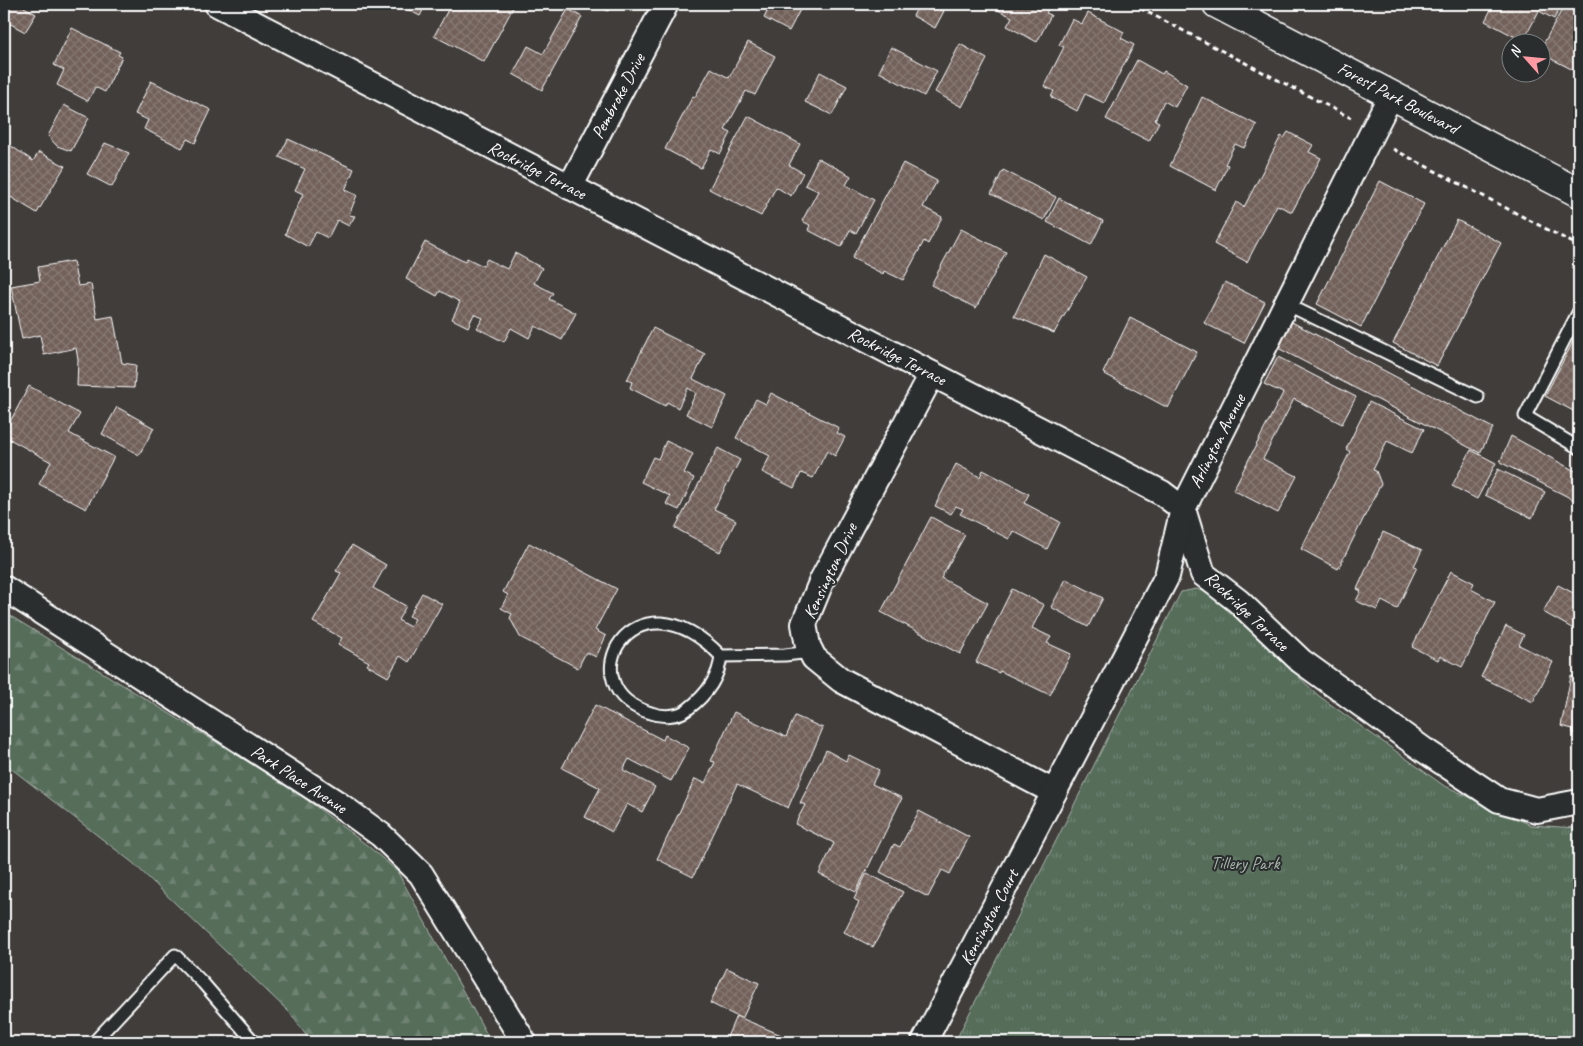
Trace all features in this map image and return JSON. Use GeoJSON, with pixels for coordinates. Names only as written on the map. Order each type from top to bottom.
{"type":"FeatureCollection","features":[{"type":"Feature","properties":{"kind":"main road","name":"Forest Park Boulevard"},"geometry":{"type":"LineString","coordinates":[[1217,4],[1579,193]]}},
{"type":"Feature","properties":{"kind":"street","name":"Rockridge Terrace"},"geometry":{"type":"LineString","coordinates":[[217,4],[1162,493],[1183,509],[1203,574],[1238,601],[1302,661],[1424,750],[1499,800],[1537,810],[1579,802]]}},
{"type":"Feature","properties":{"kind":"street","name":"Pembroke Drive"},"geometry":{"type":"LineString","coordinates":[[570,188],[666,4]]}},
{"type":"Feature","properties":{"kind":"street","name":"Arlington Avenue"},"geometry":{"type":"LineString","coordinates":[[1054,792],[1167,576],[1183,509],[1391,95]]}},
{"type":"Feature","properties":{"kind":"street","name":"Kensington Drive"},"geometry":{"type":"LineString","coordinates":[[811,652],[804,624],[822,580],[932,374]]}},
{"type":"Feature","properties":{"kind":"street","name":"Park Place Avenue"},"geometry":{"type":"LineString","coordinates":[[4,588],[337,803],[381,835],[421,874],[524,1042]]}},
{"type":"Feature","properties":{"kind":"street"},"geometry":{"type":"LineString","coordinates":[[811,652],[814,658],[841,680],[1054,792]]}},
{"type":"Feature","properties":{"kind":"street","name":"Kensington Court"},"geometry":{"type":"LineString","coordinates":[[924,1042],[1054,792]]}},
{"type":"Feature","properties":{"kind":"lane"},"geometry":{"type":"LineString","coordinates":[[1286,304],[1478,397]]}},
{"type":"Feature","properties":{"kind":"lane"},"geometry":{"type":"LineString","coordinates":[[1579,311],[1526,416],[1579,448]]}},
{"type":"Feature","properties":{"kind":"lane"},"geometry":{"type":"LineString","coordinates":[[721,656],[720,668],[715,680],[695,703],[684,712],[657,715],[642,711],[630,704],[614,685],[612,671],[615,650],[620,641],[637,626],[648,624],[660,623],[676,626],[691,632],[721,656],[784,655],[811,652]]}},
{"type":"Feature","properties":{"kind":"lane"},"geometry":{"type":"LineString","coordinates":[[94,1042],[175,955],[203,983],[254,1042]]}},
{"type":"Feature","properties":{"kind":"green space","name":"Tillery Park"},"geometry":{"type":"Polygon","coordinates":[[[1196,589],[1210,593],[1319,696],[1443,785],[1531,825],[1579,827],[1579,1042],[955,1042],[1181,592],[1196,589]]]}},
{"type":"Feature","properties":{"kind":"green space"},"geometry":{"type":"Polygon","coordinates":[[[4,612],[294,790],[368,846],[397,871],[491,1042],[311,1042],[290,1013],[133,863],[4,763],[4,612]]]}},
{"type":"Feature","properties":{"kind":"building"},"geometry":{"type":"Polygon","coordinates":[[[4,4],[26,4],[24,7],[36,14],[25,32],[9,23],[4,34],[4,4]]]}},
{"type":"Feature","properties":{"kind":"building"},"geometry":{"type":"Polygon","coordinates":[[[397,4],[426,4],[420,16],[397,4]]]}},
{"type":"Feature","properties":{"kind":"building"},"geometry":{"type":"Polygon","coordinates":[[[451,4],[515,4],[484,62],[434,36],[451,4]]]}},
{"type":"Feature","properties":{"kind":"building"},"geometry":{"type":"Polygon","coordinates":[[[593,4],[612,4],[608,11],[593,4]]]}},
{"type":"Feature","properties":{"kind":"building"},"geometry":{"type":"Polygon","coordinates":[[[771,4],[803,4],[789,31],[764,18],[771,4]]]}},
{"type":"Feature","properties":{"kind":"building"},"geometry":{"type":"Polygon","coordinates":[[[919,4],[940,4],[938,8],[944,11],[935,28],[913,16],[919,4]]]}},
{"type":"Feature","properties":{"kind":"building"},"geometry":{"type":"Polygon","coordinates":[[[986,4],[1051,4],[1046,13],[1051,15],[1037,42],[1007,26],[1012,17],[986,4]]]}},
{"type":"Feature","properties":{"kind":"building"},"geometry":{"type":"Polygon","coordinates":[[[1494,4],[1562,4],[1554,19],[1539,11],[1528,32],[1506,32],[1485,21],[1494,4]]]}},
{"type":"Feature","properties":{"kind":"building"},"geometry":{"type":"Polygon","coordinates":[[[1565,4],[1579,4],[1579,73],[1550,58],[1550,32],[1565,4]]]}},
{"type":"Feature","properties":{"kind":"building"},"geometry":{"type":"Polygon","coordinates":[[[568,9],[582,17],[542,90],[513,74],[528,46],[543,54],[568,9]]]}},
{"type":"Feature","properties":{"kind":"building"},"geometry":{"type":"Polygon","coordinates":[[[1088,13],[1124,32],[1121,38],[1134,45],[1104,103],[1085,94],[1077,111],[1051,97],[1054,91],[1044,86],[1064,47],[1059,45],[1072,19],[1082,24],[1088,13]]]}},
{"type":"Feature","properties":{"kind":"building"},"geometry":{"type":"Polygon","coordinates":[[[72,28],[120,52],[118,55],[122,57],[105,92],[95,87],[88,101],[57,85],[64,70],[54,65],[72,28]]]}},
{"type":"Feature","properties":{"kind":"building"},"geometry":{"type":"Polygon","coordinates":[[[748,42],[775,56],[755,95],[746,91],[725,130],[731,133],[720,154],[711,149],[701,168],[665,149],[693,96],[695,97],[711,68],[729,78],[748,42]]]}},
{"type":"Feature","properties":{"kind":"building"},"geometry":{"type":"Polygon","coordinates":[[[960,44],[987,59],[962,107],[935,92],[960,44]]]}},
{"type":"Feature","properties":{"kind":"building"},"geometry":{"type":"Polygon","coordinates":[[[891,47],[937,71],[924,96],[879,72],[891,47]]]}},
{"type":"Feature","properties":{"kind":"building"},"geometry":{"type":"Polygon","coordinates":[[[1137,60],[1162,74],[1164,71],[1187,85],[1175,107],[1164,101],[1155,120],[1159,122],[1149,141],[1106,119],[1137,60]]]}},
{"type":"Feature","properties":{"kind":"building"},"geometry":{"type":"Polygon","coordinates":[[[820,72],[847,86],[832,115],[805,102],[820,72]]]}},
{"type":"Feature","properties":{"kind":"building"},"geometry":{"type":"Polygon","coordinates":[[[151,81],[211,110],[195,143],[187,139],[182,148],[144,129],[148,120],[135,114],[151,81]]]}},
{"type":"Feature","properties":{"kind":"building"},"geometry":{"type":"Polygon","coordinates":[[[1202,97],[1257,125],[1244,148],[1235,144],[1225,164],[1228,165],[1216,190],[1170,166],[1202,97]]]}},
{"type":"Feature","properties":{"kind":"building"},"geometry":{"type":"Polygon","coordinates":[[[64,105],[89,118],[71,151],[57,146],[48,136],[64,105]]]}},
{"type":"Feature","properties":{"kind":"building"},"geometry":{"type":"Polygon","coordinates":[[[748,116],[800,144],[789,165],[803,173],[791,196],[776,187],[761,216],[709,189],[748,116]]]}},
{"type":"Feature","properties":{"kind":"building"},"geometry":{"type":"Polygon","coordinates":[[[1288,132],[1313,145],[1309,152],[1321,158],[1292,212],[1277,205],[1247,262],[1214,244],[1236,202],[1244,207],[1281,136],[1284,138],[1288,132]]]}},
{"type":"Feature","properties":{"kind":"building"},"geometry":{"type":"Polygon","coordinates":[[[288,139],[354,169],[345,190],[357,195],[349,215],[355,216],[349,226],[337,220],[328,238],[316,232],[308,247],[285,234],[303,194],[295,190],[305,169],[279,157],[288,139]]]}},
{"type":"Feature","properties":{"kind":"building"},"geometry":{"type":"Polygon","coordinates":[[[4,141],[33,161],[39,152],[65,166],[37,213],[4,193],[4,141]]]}},
{"type":"Feature","properties":{"kind":"building"},"geometry":{"type":"Polygon","coordinates":[[[105,143],[129,153],[112,187],[87,174],[105,143]]]}},
{"type":"Feature","properties":{"kind":"building"},"geometry":{"type":"Polygon","coordinates":[[[818,158],[851,176],[846,185],[874,200],[856,233],[850,230],[841,247],[808,230],[810,225],[802,221],[818,191],[805,185],[818,158]]]}},
{"type":"Feature","properties":{"kind":"building"},"geometry":{"type":"Polygon","coordinates":[[[903,163],[937,181],[923,207],[942,217],[928,244],[924,241],[903,280],[884,271],[883,274],[852,258],[903,163]]]}},
{"type":"Feature","properties":{"kind":"building"},"geometry":{"type":"Polygon","coordinates":[[[1003,170],[1056,197],[1044,220],[991,194],[1003,170]]]}},
{"type":"Feature","properties":{"kind":"building"},"geometry":{"type":"Polygon","coordinates":[[[1380,181],[1424,204],[1361,327],[1317,304],[1380,181]]]}},
{"type":"Feature","properties":{"kind":"building"},"geometry":{"type":"Polygon","coordinates":[[[1059,198],[1103,221],[1091,245],[1047,222],[1059,198]]]}},
{"type":"Feature","properties":{"kind":"building"},"geometry":{"type":"Polygon","coordinates":[[[1457,220],[1501,243],[1437,366],[1393,343],[1457,220]]]}},
{"type":"Feature","properties":{"kind":"building"},"geometry":{"type":"Polygon","coordinates":[[[961,229],[1006,252],[976,308],[931,285],[961,229]]]}},
{"type":"Feature","properties":{"kind":"building"},"geometry":{"type":"Polygon","coordinates":[[[425,242],[465,262],[467,258],[483,266],[487,259],[507,269],[515,253],[542,268],[534,283],[553,293],[549,299],[576,313],[562,340],[535,326],[529,338],[511,328],[504,342],[477,328],[483,318],[474,314],[468,327],[452,319],[460,302],[440,291],[437,296],[406,279],[425,242]]]}},
{"type":"Feature","properties":{"kind":"building"},"geometry":{"type":"Polygon","coordinates":[[[1044,254],[1087,277],[1054,333],[1014,316],[1044,254]]]}},
{"type":"Feature","properties":{"kind":"building"},"geometry":{"type":"Polygon","coordinates":[[[73,261],[78,286],[91,284],[97,319],[113,316],[122,363],[136,365],[134,388],[77,386],[78,360],[76,348],[44,355],[40,335],[22,339],[11,286],[40,281],[38,267],[73,261]]]}},
{"type":"Feature","properties":{"kind":"building"},"geometry":{"type":"Polygon","coordinates":[[[1225,282],[1265,302],[1244,343],[1204,323],[1225,282]]]}},
{"type":"Feature","properties":{"kind":"building"},"geometry":{"type":"Polygon","coordinates":[[[1130,318],[1197,352],[1168,408],[1103,373],[1130,318]]]}},
{"type":"Feature","properties":{"kind":"building"},"geometry":{"type":"Polygon","coordinates":[[[1290,321],[1493,428],[1480,453],[1276,347],[1290,321]]]}},
{"type":"Feature","properties":{"kind":"building"},"geometry":{"type":"Polygon","coordinates":[[[653,328],[705,354],[693,379],[727,396],[712,427],[686,414],[696,393],[688,388],[678,408],[667,402],[665,406],[630,388],[632,382],[627,380],[653,328]]]}},
{"type":"Feature","properties":{"kind":"building"},"geometry":{"type":"Polygon","coordinates":[[[1579,330],[1579,414],[1545,396],[1579,330]]]}},
{"type":"Feature","properties":{"kind":"building"},"geometry":{"type":"Polygon","coordinates":[[[1278,357],[1356,397],[1342,424],[1294,399],[1263,459],[1297,476],[1278,513],[1233,490],[1283,393],[1264,384],[1278,357]]]}},
{"type":"Feature","properties":{"kind":"building"},"geometry":{"type":"Polygon","coordinates":[[[29,386],[80,414],[69,433],[114,457],[86,509],[39,484],[51,462],[4,436],[29,386]]]}},
{"type":"Feature","properties":{"kind":"building"},"geometry":{"type":"Polygon","coordinates":[[[771,393],[839,428],[837,433],[845,437],[835,456],[827,451],[813,478],[801,473],[794,488],[762,472],[770,456],[736,438],[756,399],[766,404],[771,393]]]}},
{"type":"Feature","properties":{"kind":"building"},"geometry":{"type":"Polygon","coordinates":[[[1369,402],[1424,429],[1412,453],[1387,441],[1373,470],[1376,471],[1381,484],[1338,569],[1301,549],[1350,452],[1346,449],[1369,402]]]}},
{"type":"Feature","properties":{"kind":"building"},"geometry":{"type":"Polygon","coordinates":[[[117,407],[154,428],[139,455],[102,434],[117,407]]]}},
{"type":"Feature","properties":{"kind":"building"},"geometry":{"type":"Polygon","coordinates":[[[1511,436],[1575,471],[1579,471],[1579,501],[1500,462],[1511,436]]]}},
{"type":"Feature","properties":{"kind":"building"},"geometry":{"type":"Polygon","coordinates":[[[666,441],[693,454],[684,473],[694,478],[679,510],[666,504],[670,496],[641,482],[653,457],[658,459],[666,441]]]}},
{"type":"Feature","properties":{"kind":"building"},"geometry":{"type":"Polygon","coordinates":[[[718,448],[740,460],[714,509],[736,520],[720,552],[675,528],[718,448]]]}},
{"type":"Feature","properties":{"kind":"building"},"geometry":{"type":"Polygon","coordinates":[[[1471,450],[1496,463],[1477,499],[1452,486],[1471,450]]]}},
{"type":"Feature","properties":{"kind":"building"},"geometry":{"type":"Polygon","coordinates":[[[956,464],[980,477],[983,470],[1029,494],[1024,503],[1060,522],[1047,549],[1013,531],[1009,539],[960,514],[963,509],[956,506],[951,514],[935,506],[956,464]]]}},
{"type":"Feature","properties":{"kind":"building"},"geometry":{"type":"Polygon","coordinates":[[[1498,469],[1545,492],[1532,518],[1485,495],[1498,469]]]}},
{"type":"Feature","properties":{"kind":"building"},"geometry":{"type":"Polygon","coordinates":[[[931,517],[965,535],[941,578],[988,603],[960,654],[881,612],[931,517]]]}},
{"type":"Feature","properties":{"kind":"building"},"geometry":{"type":"Polygon","coordinates":[[[1383,532],[1422,550],[1414,566],[1417,567],[1397,609],[1382,601],[1377,610],[1356,601],[1361,591],[1357,589],[1383,532]]]}},
{"type":"Feature","properties":{"kind":"building"},"geometry":{"type":"Polygon","coordinates":[[[529,543],[617,589],[595,630],[606,636],[596,657],[586,652],[578,668],[520,637],[510,618],[512,614],[501,608],[508,595],[503,592],[529,543]]]}},
{"type":"Feature","properties":{"kind":"building"},"geometry":{"type":"Polygon","coordinates":[[[352,545],[386,565],[373,588],[406,606],[398,620],[410,627],[415,619],[409,616],[422,593],[442,604],[409,662],[400,656],[388,677],[367,665],[369,662],[338,644],[342,638],[313,622],[341,573],[336,571],[352,545]]]}},
{"type":"Feature","properties":{"kind":"building"},"geometry":{"type":"Polygon","coordinates":[[[1451,571],[1474,583],[1471,589],[1495,602],[1462,667],[1440,656],[1438,660],[1412,647],[1451,571]]]}},
{"type":"Feature","properties":{"kind":"building"},"geometry":{"type":"Polygon","coordinates":[[[1066,579],[1103,598],[1088,627],[1051,607],[1066,579]]]}},
{"type":"Feature","properties":{"kind":"building"},"geometry":{"type":"Polygon","coordinates":[[[1558,585],[1579,596],[1579,632],[1543,612],[1558,585]]]}},
{"type":"Feature","properties":{"kind":"building"},"geometry":{"type":"Polygon","coordinates":[[[1012,589],[1044,605],[1032,628],[1051,637],[1047,643],[1071,654],[1050,695],[1000,671],[999,673],[976,662],[1012,589]]]}},
{"type":"Feature","properties":{"kind":"building"},"geometry":{"type":"Polygon","coordinates":[[[1506,626],[1524,635],[1519,645],[1553,662],[1533,702],[1481,677],[1506,626]]]}},
{"type":"Feature","properties":{"kind":"building"},"geometry":{"type":"Polygon","coordinates":[[[1579,666],[1579,734],[1573,733],[1573,729],[1561,726],[1571,676],[1577,678],[1579,666]]]}},
{"type":"Feature","properties":{"kind":"building"},"geometry":{"type":"Polygon","coordinates":[[[595,705],[663,740],[665,735],[689,748],[671,781],[629,759],[623,770],[655,787],[642,812],[627,804],[612,832],[585,817],[600,788],[562,768],[595,705]]]}},
{"type":"Feature","properties":{"kind":"building"},"geometry":{"type":"Polygon","coordinates":[[[734,712],[786,737],[795,716],[823,728],[788,808],[737,784],[693,877],[657,859],[695,779],[705,783],[715,762],[711,761],[734,712]]]}},
{"type":"Feature","properties":{"kind":"building"},"geometry":{"type":"Polygon","coordinates":[[[826,750],[846,761],[849,755],[879,770],[872,784],[902,798],[856,892],[819,874],[834,843],[795,824],[805,805],[800,803],[826,750]]]}},
{"type":"Feature","properties":{"kind":"building"},"geometry":{"type":"Polygon","coordinates":[[[919,811],[969,837],[950,874],[942,870],[928,897],[880,872],[894,844],[900,847],[919,811]]]}},
{"type":"Feature","properties":{"kind":"building"},"geometry":{"type":"Polygon","coordinates":[[[867,873],[903,892],[873,947],[844,932],[859,902],[854,899],[867,873]]]}},
{"type":"Feature","properties":{"kind":"building"},"geometry":{"type":"Polygon","coordinates":[[[727,968],[759,983],[742,1019],[710,1003],[727,968]]]}},
{"type":"Feature","properties":{"kind":"building"},"geometry":{"type":"Polygon","coordinates":[[[736,1016],[798,1042],[725,1042],[736,1016]]]}}]}
